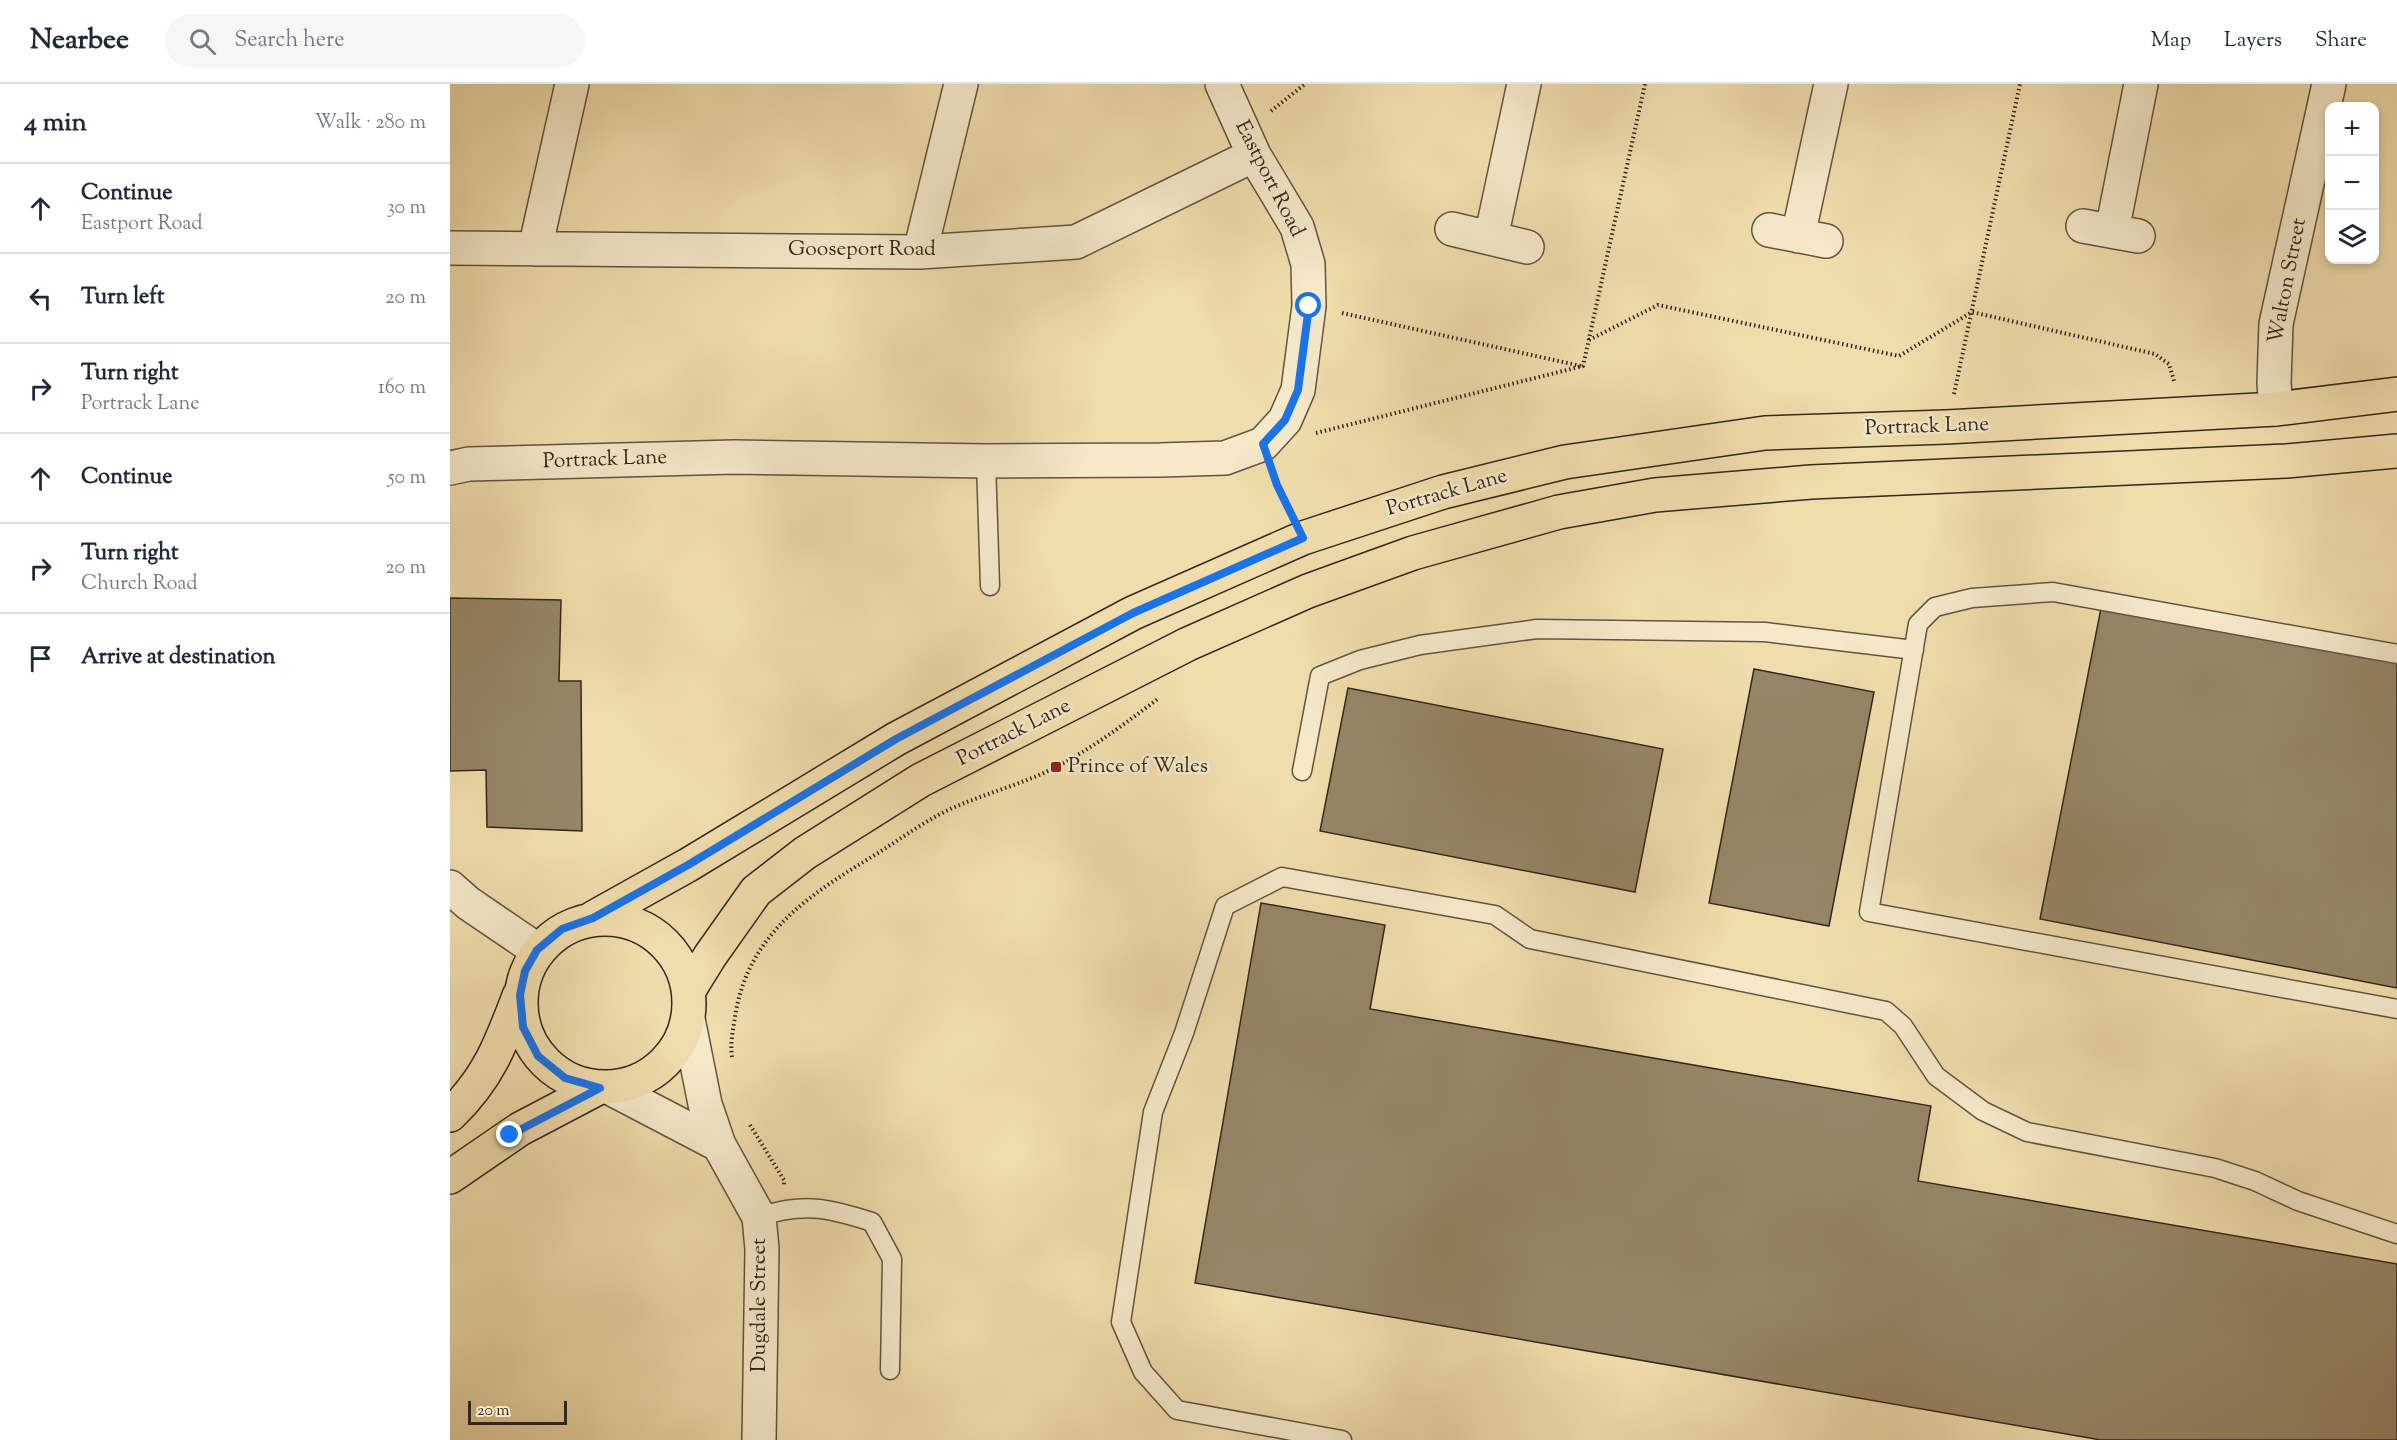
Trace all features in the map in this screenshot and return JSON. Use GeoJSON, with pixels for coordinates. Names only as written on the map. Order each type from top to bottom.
{"type":"FeatureCollection","features":[{"type":"Feature","properties":{"kind":"main road","name":"Portrack Lane"},"geometry":{"type":"LineString","coordinates":[[593,918],[688,865],[927,723],[1133,613],[1303,538],[1443,492],[1565,462],[1765,433],[1946,427],[2276,409],[2397,394]]}},
{"type":"Feature","properties":{"kind":"main road","name":"Portrack Lane"},"geometry":{"type":"LineString","coordinates":[[688,1004],[710,956],[756,891],[805,853],[921,780],[1194,641],[1308,591],[1413,553],[1558,512],[1655,495],[1822,482],[2286,461],[2397,451]]}},
{"type":"Feature","properties":{"kind":"main road"},"geometry":{"type":"LineString","coordinates":[[450,1115],[469,1097],[498,1053],[520,995],[525,971],[537,950],[562,929],[593,918],[624,920],[653,933],[676,957],[688,1004],[677,1047],[656,1070],[630,1084],[605,1088],[520,1129],[450,1177]]}},
{"type":"Feature","properties":{"kind":"main road"},"geometry":{"type":"LineString","coordinates":[[520,995],[523,1027],[538,1056],[565,1078],[605,1088]]}},
{"type":"Feature","properties":{"kind":"street"},"geometry":{"type":"LineString","coordinates":[[536,249],[572,84]]}},
{"type":"Feature","properties":{"kind":"street"},"geometry":{"type":"LineString","coordinates":[[920,252],[961,84]]}},
{"type":"Feature","properties":{"kind":"street","name":"Eastport Road"},"geometry":{"type":"LineString","coordinates":[[1222,84],[1249,144],[1298,226],[1308,264],[1309,306],[1298,390],[1285,420],[1263,444]]}},
{"type":"Feature","properties":{"kind":"street"},"geometry":{"type":"LineString","coordinates":[[1491,238],[1524,84]]}},
{"type":"Feature","properties":{"kind":"street"},"geometry":{"type":"LineString","coordinates":[[1797,236],[1831,84]]}},
{"type":"Feature","properties":{"kind":"street"},"geometry":{"type":"LineString","coordinates":[[2111,231],[2141,84]]}},
{"type":"Feature","properties":{"kind":"street","name":"Walton Street"},"geometry":{"type":"LineString","coordinates":[[2276,409],[2274,383],[2276,324],[2329,84]]}},
{"type":"Feature","properties":{"kind":"street","name":"Gooseport Road"},"geometry":{"type":"LineString","coordinates":[[450,248],[920,252],[1076,242],[1249,144]]}},
{"type":"Feature","properties":{"kind":"street"},"geometry":{"type":"LineString","coordinates":[[1452,229],[1527,247]]}},
{"type":"Feature","properties":{"kind":"street","name":"Portrack Lane"},"geometry":{"type":"LineString","coordinates":[[450,468],[469,464],[734,457],[986,461],[1225,458],[1263,444]]}},
{"type":"Feature","properties":{"kind":"street"},"geometry":{"type":"LineString","coordinates":[[450,887],[468,903],[537,950]]}},
{"type":"Feature","properties":{"kind":"street","name":"Dugdale Street"},"geometry":{"type":"LineString","coordinates":[[688,1004],[705,1104],[719,1145],[759,1217],[762,1249],[759,1440]]}},
{"type":"Feature","properties":{"kind":"street"},"geometry":{"type":"LineString","coordinates":[[605,1088],[719,1145]]}},
{"type":"Feature","properties":{"kind":"lane"},"geometry":{"type":"LineString","coordinates":[[986,461],[990,586]]}},
{"type":"Feature","properties":{"kind":"lane"},"geometry":{"type":"LineString","coordinates":[[2397,654],[2053,592],[1972,598],[1935,607],[1918,624],[1869,912],[2397,1009]]}},
{"type":"Feature","properties":{"kind":"lane"},"geometry":{"type":"LineString","coordinates":[[1302,771],[1320,676],[1360,660],[1420,645],[1537,629],[1765,632],[1914,650]]}},
{"type":"Feature","properties":{"kind":"lane"},"geometry":{"type":"LineString","coordinates":[[1342,1440],[1177,1410],[1143,1372],[1121,1322],[1153,1112],[1184,1033],[1225,906],[1282,877],[1495,915],[1530,939],[1886,1011],[1903,1026],[1936,1076],[1983,1111],[2027,1132],[2215,1168],[2255,1181],[2298,1201],[2397,1234]]}},
{"type":"Feature","properties":{"kind":"lane"},"geometry":{"type":"LineString","coordinates":[[759,1217],[783,1209],[833,1209],[872,1222],[892,1259],[890,1370]]}},
{"type":"Feature","properties":{"kind":"path"},"geometry":{"type":"LineString","coordinates":[[1249,144],[1305,84]]}},
{"type":"Feature","properties":{"kind":"path"},"geometry":{"type":"LineString","coordinates":[[1583,366],[1645,84]]}},
{"type":"Feature","properties":{"kind":"path"},"geometry":{"type":"LineString","coordinates":[[1953,401],[2020,84]]}},
{"type":"Feature","properties":{"kind":"path"},"geometry":{"type":"LineString","coordinates":[[1588,340],[1658,305],[1899,356],[1972,312],[2155,354],[2169,364],[2174,376],[2174,389]]}},
{"type":"Feature","properties":{"kind":"path"},"geometry":{"type":"LineString","coordinates":[[1309,306],[1583,366]]}},
{"type":"Feature","properties":{"kind":"path"},"geometry":{"type":"LineString","coordinates":[[1313,434],[1583,366]]}},
{"type":"Feature","properties":{"kind":"path"},"geometry":{"type":"LineString","coordinates":[[1263,444],[1277,485],[1303,538]]}},
{"type":"Feature","properties":{"kind":"path"},"geometry":{"type":"LineString","coordinates":[[731,1046],[738,1001],[748,970],[763,943],[787,916],[835,879],[944,812],[1056,767],[1106,738],[1133,718]]}},
{"type":"Feature","properties":{"kind":"path"},"geometry":{"type":"LineString","coordinates":[[750,1124],[770,1159]]}},
{"type":"Feature","properties":{"kind":"building"},"geometry":{"type":"Polygon","coordinates":[[[450,598],[561,600],[559,681],[581,681],[582,831],[487,827],[486,770],[450,771],[450,598]]]}},
{"type":"Feature","properties":{"kind":"building"},"geometry":{"type":"Polygon","coordinates":[[[2103,598],[2397,656],[2397,988],[2040,919],[2103,598]]]}},
{"type":"Feature","properties":{"kind":"building"},"geometry":{"type":"Polygon","coordinates":[[[1754,669],[1874,692],[1829,926],[1709,903],[1754,669]]]}},
{"type":"Feature","properties":{"kind":"building"},"geometry":{"type":"Polygon","coordinates":[[[1348,688],[1663,749],[1635,892],[1320,831],[1348,688]]]}},
{"type":"Feature","properties":{"kind":"building"},"geometry":{"type":"Polygon","coordinates":[[[1261,903],[1385,925],[1370,1009],[1931,1106],[1918,1181],[2397,1264],[2397,1440],[2101,1440],[1195,1283],[1261,903]]]}},
{"type":"Feature","properties":{"kind":"place","name":"Prince of Wales"},"geometry":{"type":"Point","coordinates":[1056,767]}},
{"type":"Feature","properties":{"kind":"route"},"geometry":{"type":"LineString","coordinates":[[510,1135],[600,1088],[565,1078],[538,1056],[523,1027],[520,995],[525,971],[537,950],[562,929],[593,918],[688,865],[896,739],[1133,613],[1303,538],[1277,485],[1263,444],[1285,420],[1298,390],[1309,306]]}}]}
